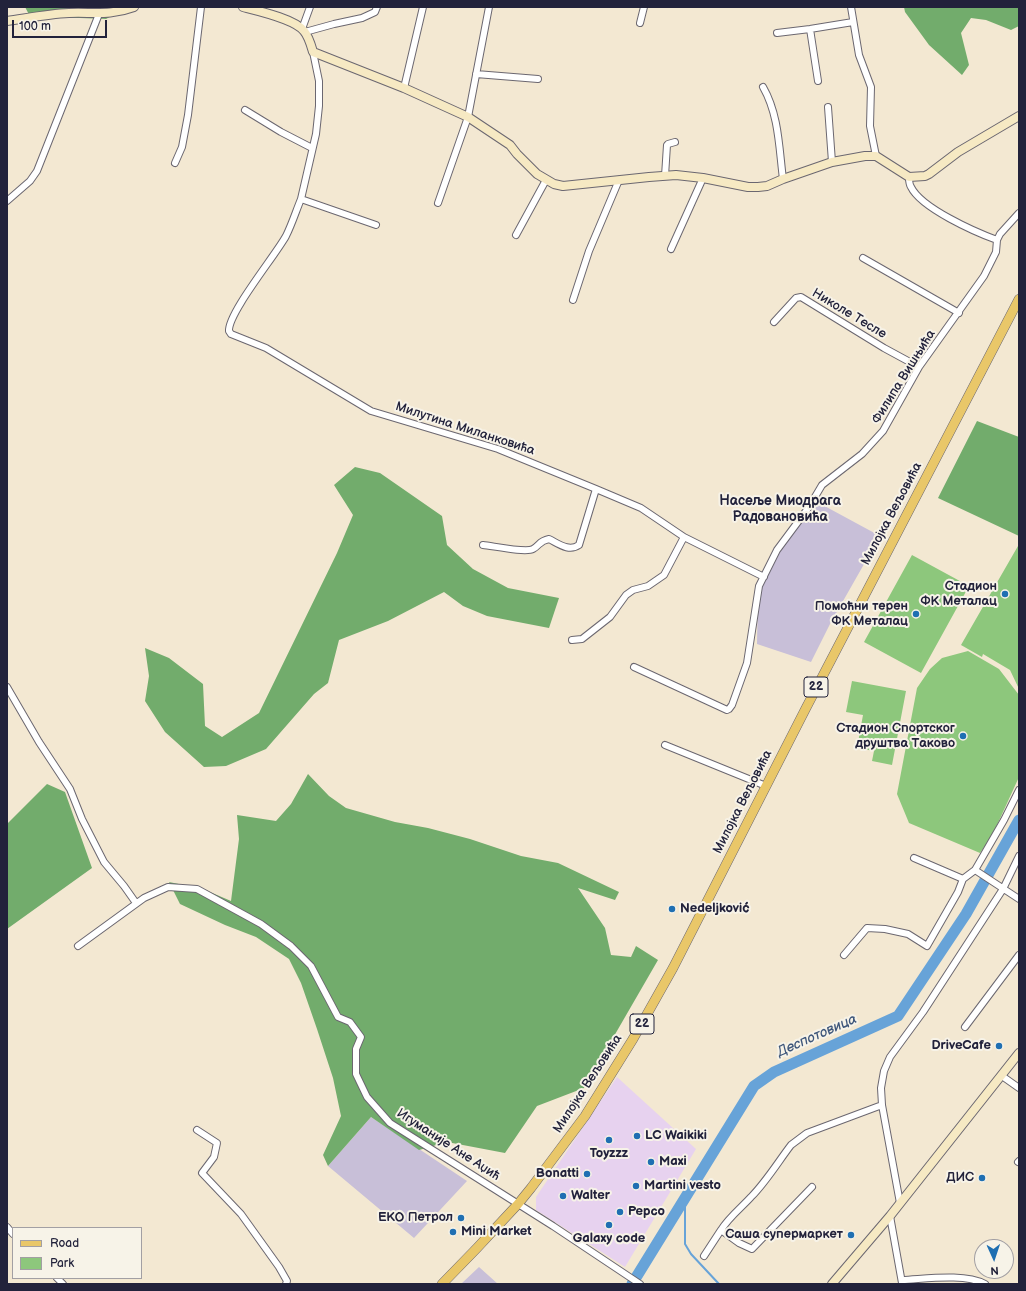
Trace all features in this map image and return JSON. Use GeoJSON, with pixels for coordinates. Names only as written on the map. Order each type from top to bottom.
{"type":"FeatureCollection","features":[{"type":"Feature","properties":{"kind":"main road","name":"Милојка Вељовића"},"geometry":{"type":"LineString","coordinates":[[442,1284],[518,1204],[586,1116],[633,1039],[673,968],[887,551],[1019,300]]}},
{"type":"Feature","properties":{"kind":"street"},"geometry":{"type":"LineString","coordinates":[[7,21],[51,14],[99,14],[119,12],[134,7]]}},
{"type":"Feature","properties":{"kind":"street"},"geometry":{"type":"LineString","coordinates":[[175,163],[182,146],[188,115],[201,7]]}},
{"type":"Feature","properties":{"kind":"street"},"geometry":{"type":"LineString","coordinates":[[243,7],[282,18],[304,30],[366,17],[375,12],[377,7]]}},
{"type":"Feature","properties":{"kind":"street"},"geometry":{"type":"LineString","coordinates":[[310,7],[304,30],[313,52],[319,81],[319,106],[316,134],[301,199],[376,225]]}},
{"type":"Feature","properties":{"kind":"street"},"geometry":{"type":"LineString","coordinates":[[404,88],[423,7]]}},
{"type":"Feature","properties":{"kind":"street"},"geometry":{"type":"LineString","coordinates":[[438,203],[468,117],[489,7]]}},
{"type":"Feature","properties":{"kind":"street"},"geometry":{"type":"LineString","coordinates":[[640,24],[644,7]]}},
{"type":"Feature","properties":{"kind":"street"},"geometry":{"type":"LineString","coordinates":[[851,7],[859,55],[871,87],[870,126],[876,156]]}},
{"type":"Feature","properties":{"kind":"street"},"geometry":{"type":"LineString","coordinates":[[7,201],[30,181],[38,171],[99,14]]}},
{"type":"Feature","properties":{"kind":"street"},"geometry":{"type":"LineString","coordinates":[[777,33],[853,22]]}},
{"type":"Feature","properties":{"kind":"street"},"geometry":{"type":"LineString","coordinates":[[810,29],[818,81]]}},
{"type":"Feature","properties":{"kind":"street"},"geometry":{"type":"LineString","coordinates":[[313,52],[404,88],[468,117],[510,145],[528,165],[546,180],[563,186],[676,175],[703,178],[748,187],[758,187],[767,186],[832,162],[865,156],[876,156],[909,178],[925,176],[958,152],[1019,116]]}},
{"type":"Feature","properties":{"kind":"street"},"geometry":{"type":"LineString","coordinates":[[476,74],[538,79]]}},
{"type":"Feature","properties":{"kind":"street"},"geometry":{"type":"LineString","coordinates":[[763,87],[773,108],[783,179]]}},
{"type":"Feature","properties":{"kind":"street"},"geometry":{"type":"LineString","coordinates":[[828,107],[832,162]]}},
{"type":"Feature","properties":{"kind":"street"},"geometry":{"type":"LineString","coordinates":[[245,110],[281,132],[312,148]]}},
{"type":"Feature","properties":{"kind":"street"},"geometry":{"type":"LineString","coordinates":[[665,176],[667,145],[675,142]]}},
{"type":"Feature","properties":{"kind":"street"},"geometry":{"type":"LineString","coordinates":[[671,250],[703,178]]}},
{"type":"Feature","properties":{"kind":"street"},"geometry":{"type":"LineString","coordinates":[[909,178],[910,186],[914,192],[935,209],[979,234],[997,240]]}},
{"type":"Feature","properties":{"kind":"street"},"geometry":{"type":"LineString","coordinates":[[516,235],[546,180]]}},
{"type":"Feature","properties":{"kind":"street"},"geometry":{"type":"LineString","coordinates":[[574,300],[589,251],[619,180]]}},
{"type":"Feature","properties":{"kind":"street","name":"Милутина Миланковића"},"geometry":{"type":"LineString","coordinates":[[301,199],[286,235],[229,323],[229,331],[234,336],[266,348],[371,410],[498,449],[596,488],[641,508],[684,537],[764,577]]}},
{"type":"Feature","properties":{"kind":"street","name":"Филипа Вишњића"},"geometry":{"type":"LineString","coordinates":[[634,667],[727,710],[729,709],[732,705],[747,663],[759,586],[777,550],[809,507],[822,485],[862,454],[884,431],[919,367],[984,276],[996,252],[997,240],[1000,234],[1019,213]]}},
{"type":"Feature","properties":{"kind":"street"},"geometry":{"type":"LineString","coordinates":[[863,258],[959,313]]}},
{"type":"Feature","properties":{"kind":"street","name":"Николе Тесле"},"geometry":{"type":"LineString","coordinates":[[774,322],[796,298],[801,297],[884,348],[919,367]]}},
{"type":"Feature","properties":{"kind":"street"},"geometry":{"type":"LineString","coordinates":[[483,544],[525,550],[533,549],[542,541],[549,539],[568,548],[575,548],[579,545],[596,488]]}},
{"type":"Feature","properties":{"kind":"street"},"geometry":{"type":"LineString","coordinates":[[572,640],[582,639],[610,617],[626,595],[633,590],[648,586],[664,575],[684,537]]}},
{"type":"Feature","properties":{"kind":"street"},"geometry":{"type":"LineString","coordinates":[[7,686],[39,742],[70,789],[82,819],[104,862],[136,903]]}},
{"type":"Feature","properties":{"kind":"street"},"geometry":{"type":"LineString","coordinates":[[665,745],[766,786]]}},
{"type":"Feature","properties":{"kind":"street"},"geometry":{"type":"LineString","coordinates":[[844,955],[867,928],[885,929],[908,934],[927,946],[958,892],[963,879],[977,872],[1019,790]]}},
{"type":"Feature","properties":{"kind":"street"},"geometry":{"type":"LineString","coordinates":[[900,1203],[882,1105],[881,1088],[884,1071],[890,1057],[924,1012],[1002,889],[1019,856]]}},
{"type":"Feature","properties":{"kind":"street"},"geometry":{"type":"LineString","coordinates":[[914,858],[963,879]]}},
{"type":"Feature","properties":{"kind":"street"},"geometry":{"type":"LineString","coordinates":[[977,872],[1019,899]]}},
{"type":"Feature","properties":{"kind":"street","name":"Игуманије Ане Аџић"},"geometry":{"type":"LineString","coordinates":[[78,946],[136,903],[168,887],[197,889],[261,924],[291,946],[310,966],[338,1017],[350,1022],[361,1037],[356,1050],[356,1074],[367,1097],[390,1123],[518,1204]]}},
{"type":"Feature","properties":{"kind":"street"},"geometry":{"type":"LineString","coordinates":[[965,1027],[1019,955]]}},
{"type":"Feature","properties":{"kind":"street"},"geometry":{"type":"LineString","coordinates":[[832,1284],[890,1216],[1019,1053]]}},
{"type":"Feature","properties":{"kind":"street"},"geometry":{"type":"LineString","coordinates":[[1002,1076],[1019,1088]]}},
{"type":"Feature","properties":{"kind":"street"},"geometry":{"type":"LineString","coordinates":[[704,1256],[726,1222],[751,1197],[791,1145],[798,1139],[807,1133],[882,1105]]}},
{"type":"Feature","properties":{"kind":"street"},"geometry":{"type":"LineString","coordinates":[[197,1130],[217,1143],[214,1157],[202,1173],[242,1214],[279,1267],[287,1281],[286,1284]]}},
{"type":"Feature","properties":{"kind":"street"},"geometry":{"type":"LineString","coordinates":[[721,1230],[739,1243],[752,1249],[812,1187]]}},
{"type":"Feature","properties":{"kind":"street"},"geometry":{"type":"LineString","coordinates":[[518,1204],[640,1284]]}},
{"type":"Feature","properties":{"kind":"street"},"geometry":{"type":"LineString","coordinates":[[890,1216],[903,1283],[962,1278],[983,1283]]}},
{"type":"Feature","properties":{"kind":"shaded area"},"geometry":{"type":"Polygon","coordinates":[[[819,503],[880,536],[830,624],[811,662],[757,644],[758,590],[777,550],[799,520],[819,503]]]}},
{"type":"Feature","properties":{"kind":"shaded area"},"geometry":{"type":"Polygon","coordinates":[[[617,1077],[696,1149],[625,1267],[536,1210],[536,1197],[617,1077]]]}},
{"type":"Feature","properties":{"kind":"shaded area"},"geometry":{"type":"Polygon","coordinates":[[[371,1117],[467,1181],[414,1238],[328,1166],[371,1117]]]}},
{"type":"Feature","properties":{"kind":"shaded area"},"geometry":{"type":"Polygon","coordinates":[[[479,1267],[498,1284],[461,1284],[479,1267]]]}},
{"type":"Feature","properties":{"kind":"green space"},"geometry":{"type":"Polygon","coordinates":[[[25,7],[129,7],[106,19],[54,17],[33,22],[25,7]]]}},
{"type":"Feature","properties":{"kind":"green space"},"geometry":{"type":"Polygon","coordinates":[[[904,7],[1019,7],[1019,26],[1011,30],[986,20],[971,18],[961,33],[969,65],[962,75],[929,45],[905,12],[904,7]]]}},
{"type":"Feature","properties":{"kind":"green space"},"geometry":{"type":"Polygon","coordinates":[[[977,421],[1019,437],[1019,536],[938,498],[977,421]]]}},
{"type":"Feature","properties":{"kind":"green space"},"geometry":{"type":"Polygon","coordinates":[[[355,467],[380,473],[442,516],[447,545],[473,569],[508,588],[559,598],[549,628],[487,616],[463,606],[444,592],[388,621],[339,640],[328,683],[314,694],[266,749],[226,766],[204,767],[165,732],[145,701],[149,676],[145,648],[169,658],[203,684],[205,726],[222,737],[259,713],[337,553],[353,515],[334,485],[355,467]]]}},
{"type":"Feature","properties":{"kind":"green space","name":"Стадион ФК Металац"},"geometry":{"type":"Polygon","coordinates":[[[1018,546],[1019,689],[1010,670],[983,654],[982,657],[961,645],[1018,546]]]}},
{"type":"Feature","properties":{"kind":"green space","name":"Помоћни терен ФК Металац"},"geometry":{"type":"Polygon","coordinates":[[[912,555],[969,586],[921,673],[864,642],[912,555]]]}},
{"type":"Feature","properties":{"kind":"green space","name":"Стадион Спортског друштва Таково"},"geometry":{"type":"Polygon","coordinates":[[[968,651],[999,669],[1019,695],[1019,777],[992,836],[980,853],[909,823],[897,794],[917,688],[930,669],[942,658],[968,651]]]}},
{"type":"Feature","properties":{"kind":"green space"},"geometry":{"type":"Polygon","coordinates":[[[852,681],[906,691],[892,765],[872,761],[874,751],[857,748],[863,715],[846,712],[852,681]]]}},
{"type":"Feature","properties":{"kind":"green space"},"geometry":{"type":"Polygon","coordinates":[[[308,774],[329,796],[346,808],[395,822],[428,828],[470,839],[521,856],[558,863],[619,892],[615,900],[578,888],[605,928],[611,955],[631,957],[636,946],[658,960],[584,1088],[537,1106],[505,1153],[447,1142],[419,1150],[371,1117],[328,1166],[323,1155],[341,1116],[333,1078],[317,1029],[301,983],[289,959],[256,937],[225,925],[180,904],[169,882],[203,889],[231,901],[239,839],[237,815],[276,821],[291,804],[308,774]]]}},
{"type":"Feature","properties":{"kind":"green space"},"geometry":{"type":"Polygon","coordinates":[[[47,784],[65,792],[92,868],[7,929],[7,824],[47,784]]]}},
{"type":"Feature","properties":{"kind":"waterway","name":"Деспотовица"},"geometry":{"type":"LineString","coordinates":[[632,1284],[754,1086],[774,1072],[898,1016],[966,914],[1019,820]]}},
{"type":"Feature","properties":{"kind":"waterway"},"geometry":{"type":"LineString","coordinates":[[685,1197],[685,1244],[691,1254],[719,1284]]}},
{"type":"Feature","properties":{"kind":"place","name":"Стадион ФК Металац"},"geometry":{"type":"Point","coordinates":[1005,594]}},
{"type":"Feature","properties":{"kind":"place","name":"Помоћни терен ФК Металац"},"geometry":{"type":"Point","coordinates":[916,614]}},
{"type":"Feature","properties":{"kind":"place","name":"Стадион Спортског друштва Таково"},"geometry":{"type":"Point","coordinates":[963,736]}},
{"type":"Feature","properties":{"kind":"place","name":"Nedeljković"},"geometry":{"type":"Point","coordinates":[672,909]}},
{"type":"Feature","properties":{"kind":"place","name":"DriveCafe"},"geometry":{"type":"Point","coordinates":[999,1046]}},
{"type":"Feature","properties":{"kind":"place","name":"LC Waikiki"},"geometry":{"type":"Point","coordinates":[637,1136]}},
{"type":"Feature","properties":{"kind":"place","name":"Toyzzz"},"geometry":{"type":"Point","coordinates":[609,1140]}},
{"type":"Feature","properties":{"kind":"place","name":"Maxi"},"geometry":{"type":"Point","coordinates":[651,1162]}},
{"type":"Feature","properties":{"kind":"place","name":"Bonatti"},"geometry":{"type":"Point","coordinates":[587,1174]}},
{"type":"Feature","properties":{"kind":"place","name":"ДИС"},"geometry":{"type":"Point","coordinates":[982,1178]}},
{"type":"Feature","properties":{"kind":"place","name":"Martini vesto"},"geometry":{"type":"Point","coordinates":[636,1186]}},
{"type":"Feature","properties":{"kind":"place","name":"Walter"},"geometry":{"type":"Point","coordinates":[563,1196]}},
{"type":"Feature","properties":{"kind":"place","name":"Pepco"},"geometry":{"type":"Point","coordinates":[620,1212]}},
{"type":"Feature","properties":{"kind":"place","name":"ЕКО Петрол"},"geometry":{"type":"Point","coordinates":[461,1218]}},
{"type":"Feature","properties":{"kind":"place","name":"Galaxy code"},"geometry":{"type":"Point","coordinates":[609,1225]}},
{"type":"Feature","properties":{"kind":"place","name":"Mini Market"},"geometry":{"type":"Point","coordinates":[453,1232]}},
{"type":"Feature","properties":{"kind":"place","name":"Саша супермаркет"},"geometry":{"type":"Point","coordinates":[851,1235]}},
{"type":"Feature","properties":{"kind":"district","name":"Насеље Миодрага Радовановића"},"geometry":{"type":"Point","coordinates":[780,510]}}]}
